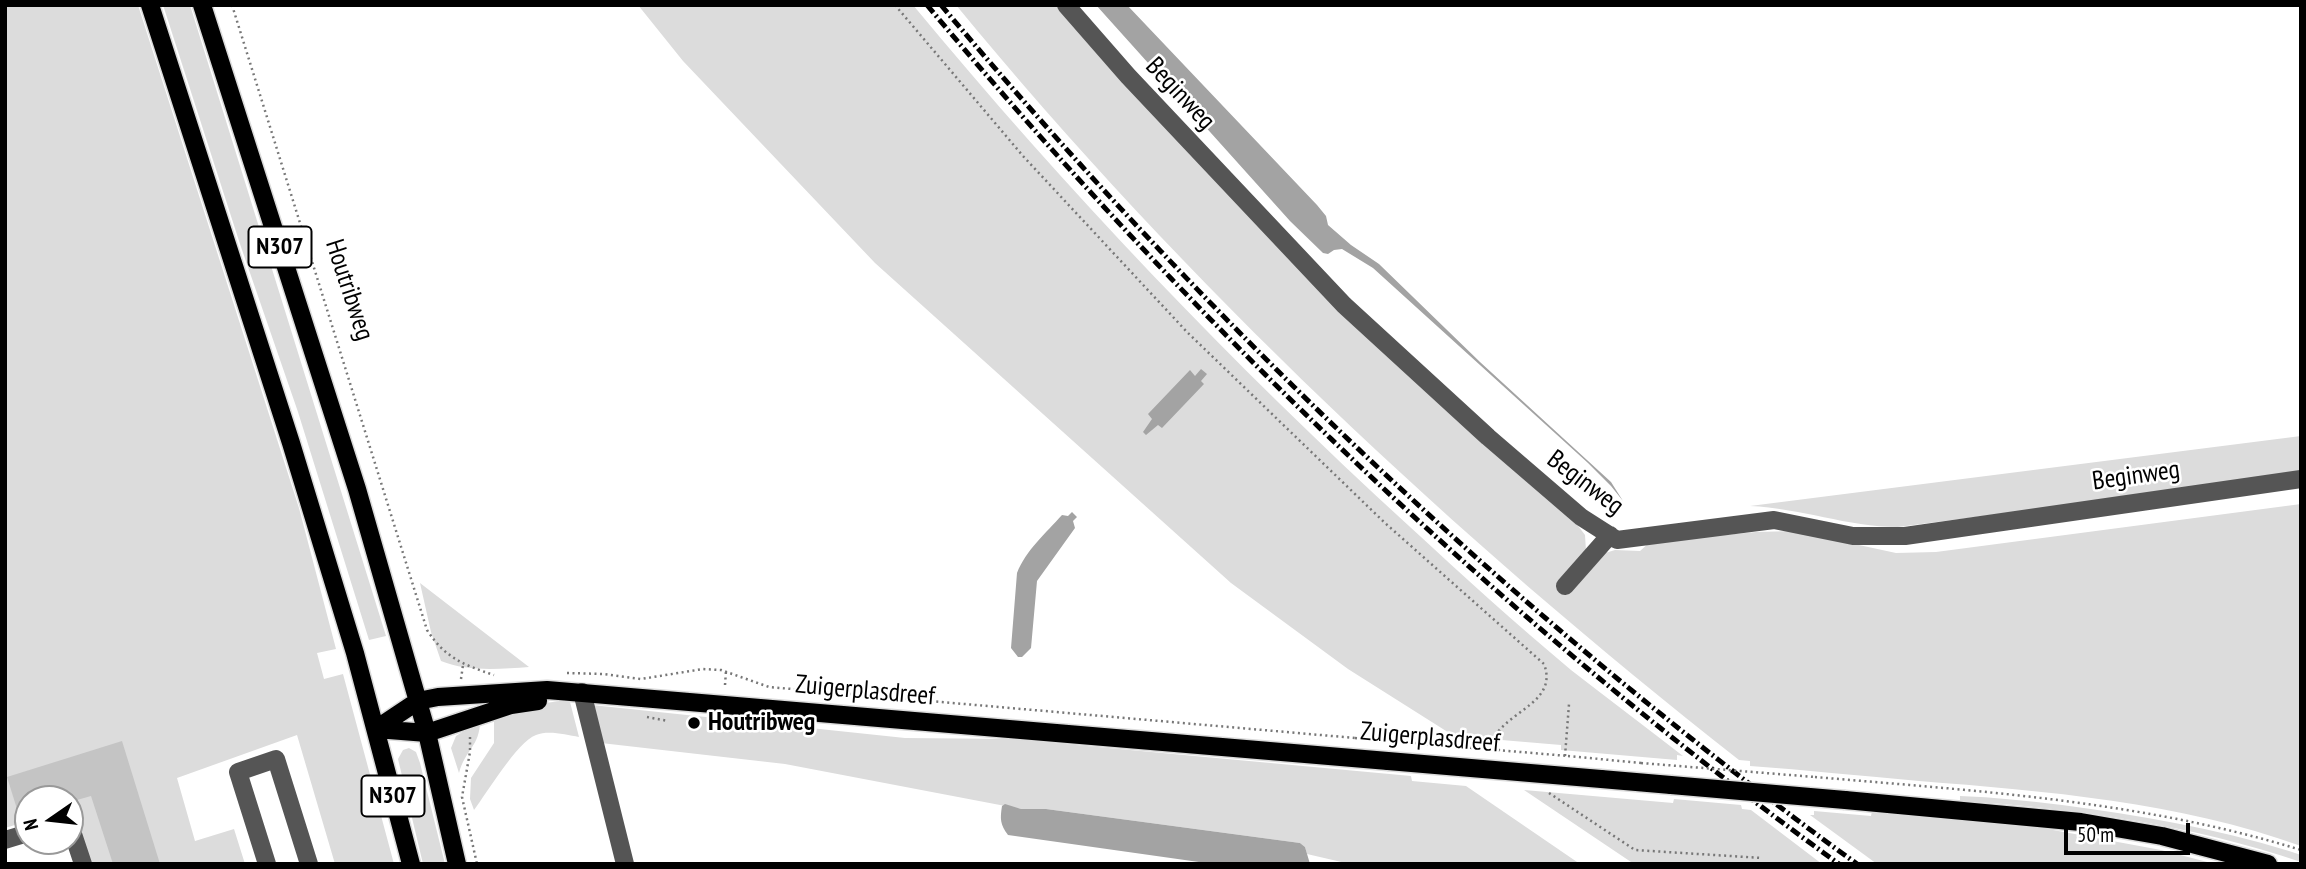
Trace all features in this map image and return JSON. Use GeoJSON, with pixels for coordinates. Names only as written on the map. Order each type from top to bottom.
{"type":"FeatureCollection","features":[{"type":"Feature","properties":{"kind":"main road","name":"N307"},"geometry":{"type":"LineString","coordinates":[[150,5],[291,443],[355,653],[411,864]]}},
{"type":"Feature","properties":{"kind":"main road","name":"Houtribweg"},"geometry":{"type":"LineString","coordinates":[[202,5],[357,489],[427,733],[457,864]]}},
{"type":"Feature","properties":{"kind":"main road","name":"Zuigerplasdreef"},"geometry":{"type":"LineString","coordinates":[[376,729],[418,701],[547,690],[582,692],[2081,822],[2162,836],[2268,864]]}},
{"type":"Feature","properties":{"kind":"main road","name":"Zuigerplasdreef"},"geometry":{"type":"LineString","coordinates":[[376,729],[427,733],[511,705],[582,692]]}},
{"type":"Feature","properties":{"kind":"lane","name":"Beginweg"},"geometry":{"type":"LineString","coordinates":[[1066,5],[1146,96],[1344,305],[1543,485],[1581,517],[1618,540],[1774,520],[1853,536],[1905,536],[2301,480]]}},
{"type":"Feature","properties":{"kind":"lane"},"geometry":{"type":"LineString","coordinates":[[1565,586],[1610,535]]}},
{"type":"Feature","properties":{"kind":"lane"},"geometry":{"type":"LineString","coordinates":[[582,692],[625,864]]}},
{"type":"Feature","properties":{"kind":"lane"},"geometry":{"type":"LineString","coordinates":[[267,864],[238,772],[276,759],[309,864]]}},
{"type":"Feature","properties":{"kind":"path","name":"Houtribweg"},"geometry":{"type":"LineString","coordinates":[[232,5],[427,630],[437,645],[463,665],[460,696]]}},
{"type":"Feature","properties":{"kind":"path"},"geometry":{"type":"LineString","coordinates":[[895,5],[1023,156],[1188,332],[1385,523],[1544,664],[1547,680],[1538,697],[1503,725],[1495,736],[1496,746],[1508,761]]}},
{"type":"Feature","properties":{"kind":"path","name":"Zuigerplasdreef"},"geometry":{"type":"LineString","coordinates":[[623,677],[641,679],[703,669],[726,671],[769,687],[1815,777]]}},
{"type":"Feature","properties":{"kind":"path"},"geometry":{"type":"LineString","coordinates":[[725,685],[726,671]]}},
{"type":"Feature","properties":{"kind":"path"},"geometry":{"type":"LineString","coordinates":[[1566,756],[1569,704]]}},
{"type":"Feature","properties":{"kind":"path"},"geometry":{"type":"LineString","coordinates":[[643,716],[668,721]]}},
{"type":"Feature","properties":{"kind":"path"},"geometry":{"type":"LineString","coordinates":[[466,720],[470,731],[470,752],[462,797],[477,864]]}},
{"type":"Feature","properties":{"kind":"path"},"geometry":{"type":"LineString","coordinates":[[1548,792],[1635,849],[1762,858]]}},
{"type":"Feature","properties":{"kind":"shaded area"},"geometry":{"type":"Polygon","coordinates":[[[5,5],[138,5],[299,508],[336,649],[317,653],[324,679],[343,674],[394,864],[335,864],[297,735],[177,778],[195,841],[234,829],[245,864],[88,864],[84,852],[84,785],[14,785],[14,825],[5,828],[5,5]]]}},
{"type":"Feature","properties":{"kind":"shaded area"},"geometry":{"type":"Polygon","coordinates":[[[163,5],[190,5],[386,636],[369,640],[298,412],[240,244],[163,5]]]}},
{"type":"Feature","properties":{"kind":"shaded area"},"geometry":{"type":"Polygon","coordinates":[[[638,5],[913,5],[1030,142],[1152,274],[1278,402],[1343,465],[1530,635],[1683,756],[1677,755],[1677,760],[1561,750],[1561,745],[1454,736],[1348,669],[1231,583],[875,263],[683,61],[638,5]]]}},
{"type":"Feature","properties":{"kind":"shaded area"},"geometry":{"type":"Polygon","coordinates":[[[956,5],[1056,5],[1120,78],[1576,523],[1585,535],[1586,551],[1602,554],[1615,550],[1640,551],[1650,542],[1794,531],[1896,553],[1936,552],[2301,504],[2301,846],[2208,819],[2112,801],[2015,789],[1750,766],[1750,761],[1739,760],[1528,587],[1327,404],[1136,210],[1044,109],[956,5]]]}},
{"type":"Feature","properties":{"kind":"shaded area"},"geometry":{"type":"Polygon","coordinates":[[[1096,5],[1127,5],[1317,205],[1326,216],[1328,225],[1379,264],[1480,362],[1611,482],[1623,501],[1588,463],[1373,268],[1342,249],[1323,253],[1290,221],[1096,5]]]}},
{"type":"Feature","properties":{"kind":"shaded area"},"geometry":{"type":"Polygon","coordinates":[[[1201,369],[1207,374],[1201,381],[1204,384],[1162,428],[1158,425],[1146,435],[1143,432],[1152,419],[1148,414],[1190,370],[1195,376],[1201,369]]]}},
{"type":"Feature","properties":{"kind":"shaded area"},"geometry":{"type":"Polygon","coordinates":[[[2301,436],[2301,475],[1898,527],[1861,524],[1750,506],[2301,436]]]}},
{"type":"Feature","properties":{"kind":"shaded area"},"geometry":{"type":"Polygon","coordinates":[[[1072,512],[1077,517],[1073,521],[1075,528],[1037,581],[1031,648],[1022,657],[1018,657],[1011,648],[1017,573],[1043,535],[1062,515],[1068,516],[1072,512]]]}},
{"type":"Feature","properties":{"kind":"shaded area"},"geometry":{"type":"Polygon","coordinates":[[[420,583],[529,667],[473,668],[441,661],[431,632],[420,583]]]}},
{"type":"Feature","properties":{"kind":"shaded area"},"geometry":{"type":"Polygon","coordinates":[[[570,702],[579,737],[546,733],[528,740],[511,757],[474,810],[470,799],[471,778],[494,743],[494,714],[502,709],[570,702]]]}},
{"type":"Feature","properties":{"kind":"shaded area"},"geometry":{"type":"Polygon","coordinates":[[[592,705],[905,738],[1011,739],[1411,776],[1412,781],[1466,786],[1580,864],[1350,864],[1307,854],[1300,843],[1046,809],[1021,809],[785,764],[601,743],[592,705]]]}},
{"type":"Feature","properties":{"kind":"shaded area"},"geometry":{"type":"Polygon","coordinates":[[[480,721],[478,736],[459,773],[451,748],[456,736],[480,721]]]}},
{"type":"Feature","properties":{"kind":"shaded area"},"geometry":{"type":"Polygon","coordinates":[[[409,748],[416,752],[420,763],[445,864],[423,864],[398,759],[403,750],[409,748]]]}},
{"type":"Feature","properties":{"kind":"shaded area"},"geometry":{"type":"Polygon","coordinates":[[[1524,790],[1673,803],[1674,799],[1741,805],[1742,809],[1751,810],[1822,864],[1634,864],[1524,790]]]}},
{"type":"Feature","properties":{"kind":"shaded area"},"geometry":{"type":"Polygon","coordinates":[[[1960,796],[2062,805],[2176,823],[2289,851],[2301,855],[2301,862],[2175,828],[2046,808],[1960,801],[1960,796]]]}},
{"type":"Feature","properties":{"kind":"shaded area"},"geometry":{"type":"Polygon","coordinates":[[[1005,804],[1021,809],[1046,809],[1300,843],[1305,847],[1310,864],[1213,864],[1008,835],[1001,818],[1002,806],[1005,804]]]}},
{"type":"Feature","properties":{"kind":"shaded area"},"geometry":{"type":"Polygon","coordinates":[[[1814,811],[1871,816],[1872,811],[2026,825],[2161,850],[2215,864],[1877,864],[1810,815],[1814,815],[1814,811]]]}},
{"type":"Feature","properties":{"kind":"building"},"geometry":{"type":"Polygon","coordinates":[[[122,741],[160,864],[113,864],[91,796],[84,798],[84,785],[14,785],[14,799],[7,777],[122,741]]]}},
{"type":"Feature","properties":{"kind":"railway"},"geometry":{"type":"LineString","coordinates":[[927,5],[1029,124],[1135,240],[1244,353],[1356,463],[1472,569],[1591,672],[1713,770],[1839,864]]}},
{"type":"Feature","properties":{"kind":"railway"},"geometry":{"type":"LineString","coordinates":[[941,5],[1044,124],[1150,240],[1260,353],[1373,463],[1489,569],[1608,671],[1731,770],[1857,864]]}},
{"type":"Feature","properties":{"kind":"place","name":"Houtribweg"},"geometry":{"type":"Point","coordinates":[694,723]}}]}
